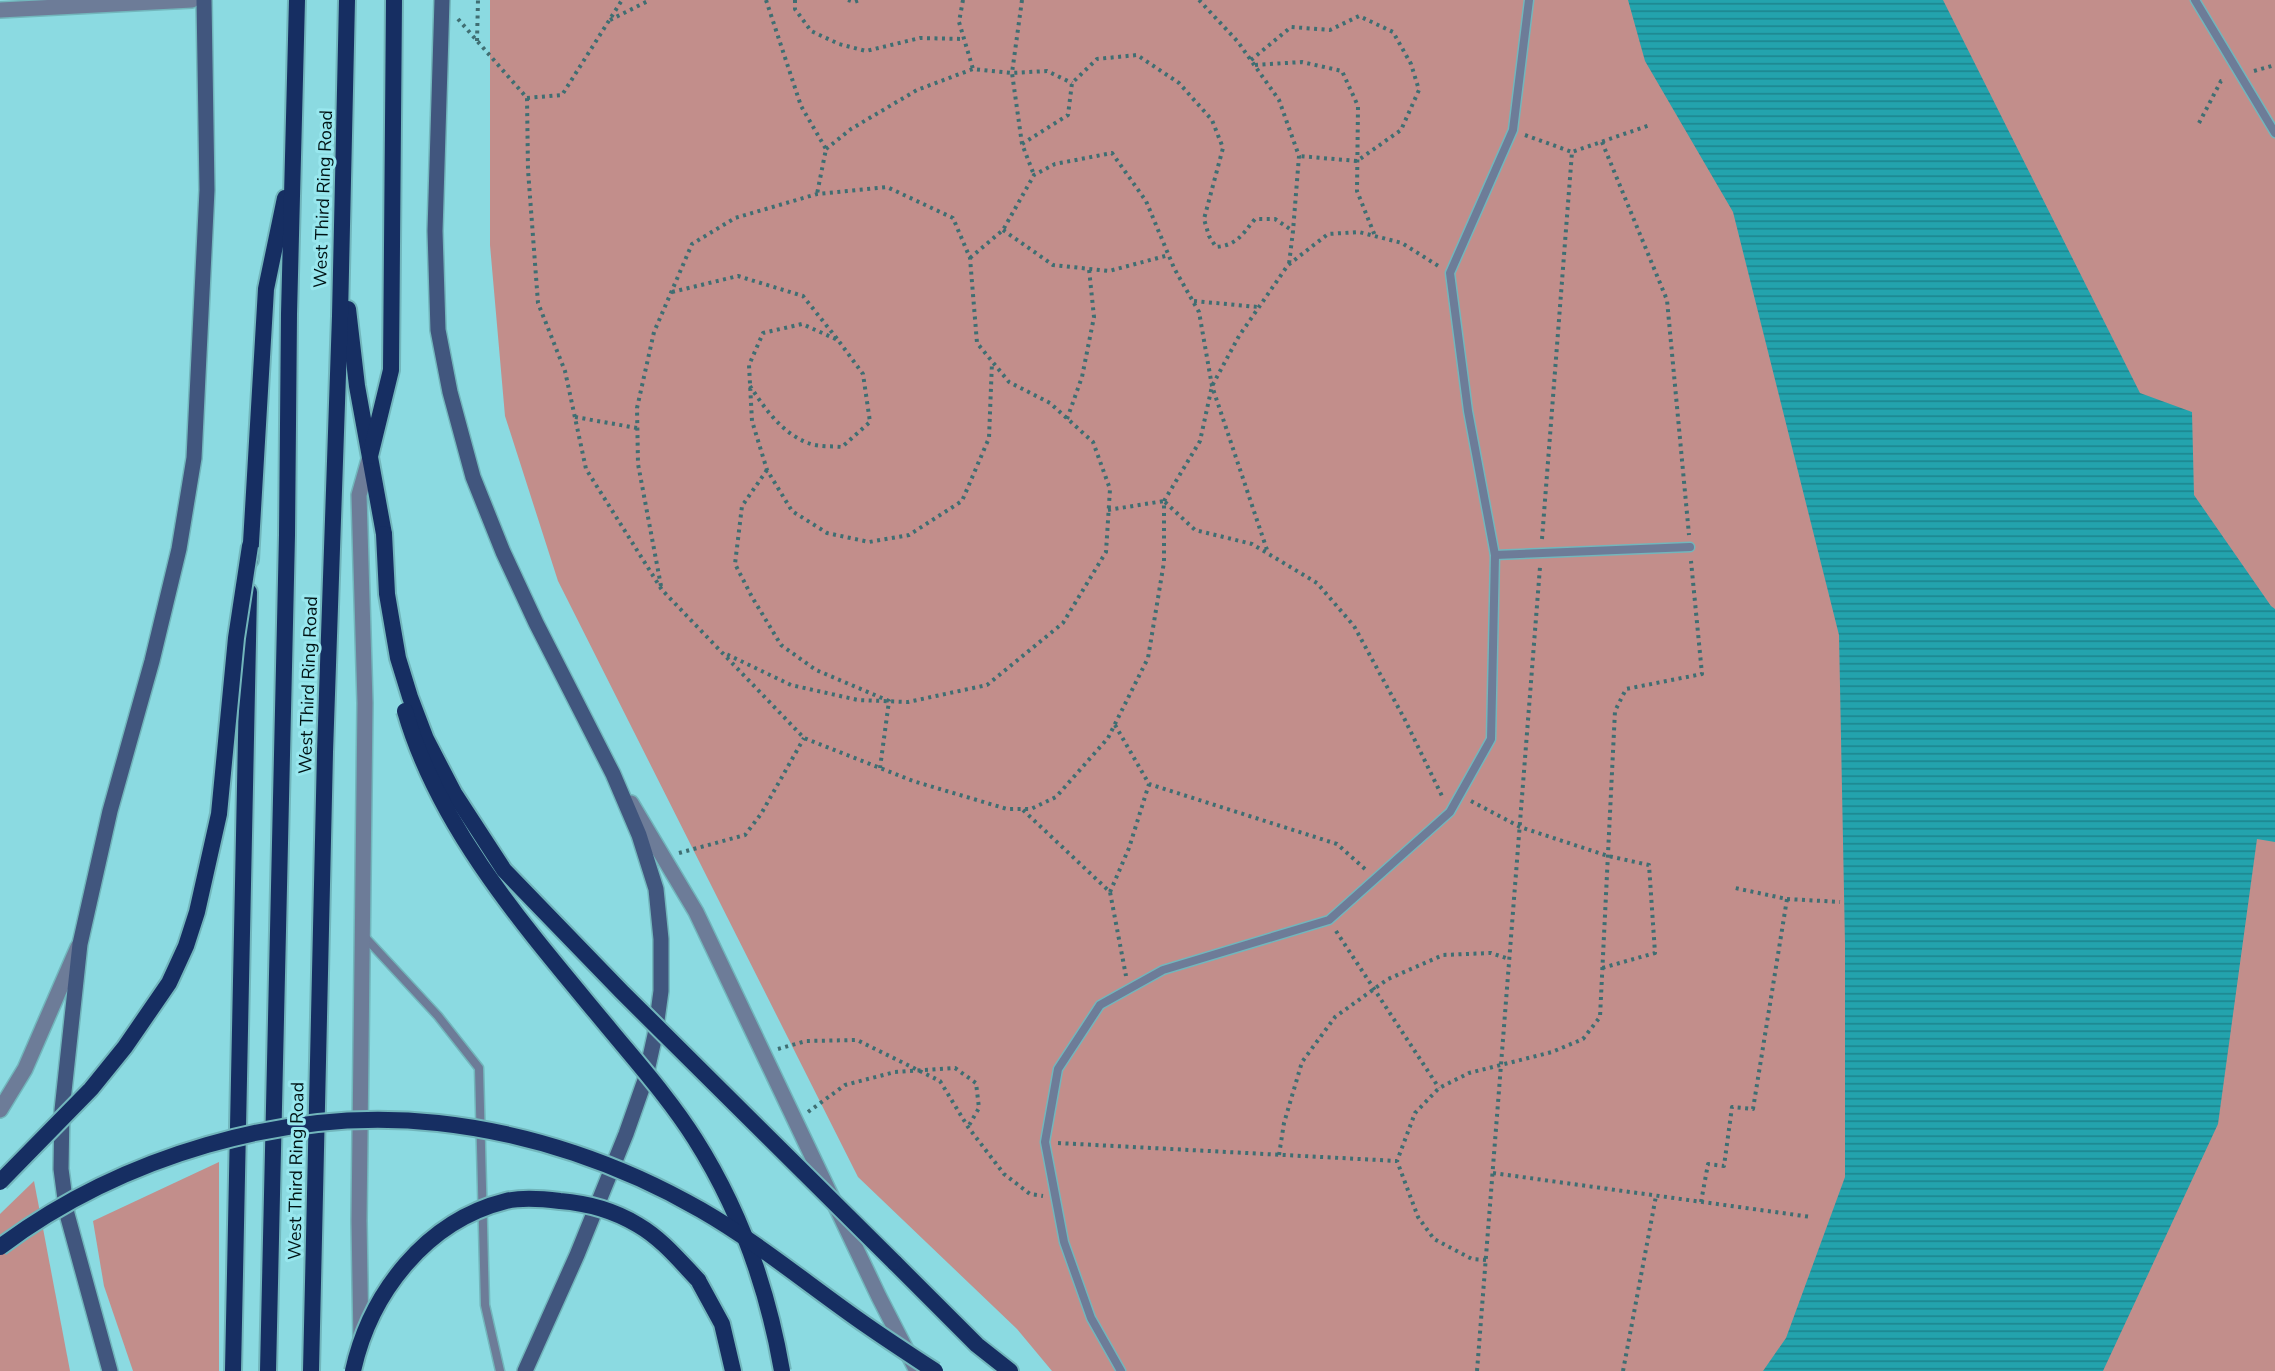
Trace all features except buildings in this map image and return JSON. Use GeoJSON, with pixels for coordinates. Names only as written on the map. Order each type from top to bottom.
{"type":"FeatureCollection","features":[{"type":"Feature","properties":{"kind":"highway","name":"West Third Ring Road"},"geometry":{"type":"LineString","coordinates":[[268,1371],[297,0]]}},
{"type":"Feature","properties":{"kind":"highway","name":"West Third Ring Road"},"geometry":{"type":"LineString","coordinates":[[311,1371],[331,534],[342,249],[347,0]]}},
{"type":"Feature","properties":{"kind":"highway"},"geometry":{"type":"LineString","coordinates":[[370,456],[391,370],[394,0]]}},
{"type":"Feature","properties":{"kind":"highway"},"geometry":{"type":"LineString","coordinates":[[233,1371],[245,700],[250,546],[266,289],[294,153]]}},
{"type":"Feature","properties":{"kind":"highway"},"geometry":{"type":"LineString","coordinates":[[342,249],[357,386],[384,534],[387,594],[399,690],[412,736],[446,808],[471,850],[546,951],[659,1088],[695,1140],[732,1208],[757,1269],[769,1305],[782,1371]]}},
{"type":"Feature","properties":{"kind":"highway"},"geometry":{"type":"LineString","coordinates":[[0,1182],[91,1089],[125,1047],[169,983],[186,946],[197,912],[219,814],[236,638],[250,546]]}},
{"type":"Feature","properties":{"kind":"highway"},"geometry":{"type":"LineString","coordinates":[[387,594],[398,658],[426,740],[454,793],[504,870],[744,1115],[976,1345],[1010,1371]]}},
{"type":"Feature","properties":{"kind":"highway"},"geometry":{"type":"LineString","coordinates":[[0,1248],[23,1230],[85,1193],[162,1159],[205,1146],[252,1133],[335,1122],[374,1119],[437,1122],[503,1133],[580,1155],[658,1188],[701,1210],[784,1264],[866,1325],[935,1371]]}},
{"type":"Feature","properties":{"kind":"highway"},"geometry":{"type":"LineString","coordinates":[[353,1371],[358,1347],[375,1308],[400,1269],[430,1240],[473,1212],[508,1200],[543,1199],[585,1203],[637,1224],[667,1246],[698,1280],[722,1324],[733,1371]]}},
{"type":"Feature","properties":{"kind":"main road"},"geometry":{"type":"LineString","coordinates":[[110,1371],[67,1215],[61,1169],[62,1110],[80,944],[110,811],[177,561],[194,458],[207,190],[204,0]]}},
{"type":"Feature","properties":{"kind":"main road"},"geometry":{"type":"LineString","coordinates":[[442,0],[435,231],[438,330],[450,392],[473,477],[503,552],[536,623],[613,774],[639,835],[656,890],[661,939],[661,991],[657,1024],[645,1080],[626,1134],[577,1255],[525,1371]]}},
{"type":"Feature","properties":{"kind":"street"},"geometry":{"type":"LineString","coordinates":[[0,10],[192,0]]}},
{"type":"Feature","properties":{"kind":"street"},"geometry":{"type":"LineString","coordinates":[[361,1371],[359,1221],[364,703],[359,495],[370,456]]}},
{"type":"Feature","properties":{"kind":"street"},"geometry":{"type":"LineString","coordinates":[[613,774],[696,912],[917,1371]]}},
{"type":"Feature","properties":{"kind":"street"},"geometry":{"type":"LineString","coordinates":[[0,1110],[25,1069],[80,944]]}},
{"type":"Feature","properties":{"kind":"lane"},"geometry":{"type":"LineString","coordinates":[[1121,1371],[1091,1318],[1064,1242],[1045,1142],[1058,1069],[1100,1005],[1163,970],[1329,920],[1450,812],[1491,739],[1495,555],[1468,411],[1450,273],[1513,130],[1529,0]]}},
{"type":"Feature","properties":{"kind":"lane"},"geometry":{"type":"LineString","coordinates":[[2195,0],[2275,132]]}},
{"type":"Feature","properties":{"kind":"lane"},"geometry":{"type":"LineString","coordinates":[[1495,555],[1690,547]]}},
{"type":"Feature","properties":{"kind":"lane"},"geometry":{"type":"LineString","coordinates":[[362,934],[438,1016],[479,1068],[485,1305],[500,1371]]}},
{"type":"Feature","properties":{"kind":"path"},"geometry":{"type":"LineString","coordinates":[[477,41],[478,0]]}},
{"type":"Feature","properties":{"kind":"path"},"geometry":{"type":"LineString","coordinates":[[527,98],[562,95],[622,0]]}},
{"type":"Feature","properties":{"kind":"path"},"geometry":{"type":"LineString","coordinates":[[609,20],[650,0]]}},
{"type":"Feature","properties":{"kind":"path"},"geometry":{"type":"LineString","coordinates":[[766,0],[801,106],[826,149]]}},
{"type":"Feature","properties":{"kind":"path"},"geometry":{"type":"LineString","coordinates":[[795,0],[795,9],[812,31],[839,44],[866,51],[920,38],[964,39]]}},
{"type":"Feature","properties":{"kind":"path"},"geometry":{"type":"LineString","coordinates":[[848,0],[854,2],[860,0]]}},
{"type":"Feature","properties":{"kind":"path"},"geometry":{"type":"LineString","coordinates":[[963,0],[959,21],[973,69]]}},
{"type":"Feature","properties":{"kind":"path"},"geometry":{"type":"LineString","coordinates":[[1022,0],[1012,73],[1022,144],[1034,175]]}},
{"type":"Feature","properties":{"kind":"path"},"geometry":{"type":"LineString","coordinates":[[1199,0],[1238,42],[1279,100],[1299,156],[1288,265]]}},
{"type":"Feature","properties":{"kind":"path"},"geometry":{"type":"LineString","coordinates":[[456,16],[527,98],[528,170],[538,303],[565,371],[586,469],[662,590],[804,738],[913,782],[1007,810],[1031,809],[1056,796],[1108,738],[1148,658],[1164,562],[1164,501],[1200,441],[1212,386],[1239,336],[1288,265],[1328,234],[1359,232],[1402,243],[1450,273]]}},
{"type":"Feature","properties":{"kind":"path"},"geometry":{"type":"LineString","coordinates":[[1251,60],[1291,27],[1330,30],[1359,16],[1393,32],[1411,64],[1419,90],[1401,130],[1357,161],[1299,156]]}},
{"type":"Feature","properties":{"kind":"path"},"geometry":{"type":"LineString","coordinates":[[1022,144],[1068,115],[1072,82],[1097,59],[1137,55],[1179,82],[1212,120],[1223,148],[1204,219],[1209,236],[1216,247],[1230,246],[1243,235],[1255,219],[1275,219],[1293,231]]}},
{"type":"Feature","properties":{"kind":"path"},"geometry":{"type":"LineString","coordinates":[[1254,65],[1302,62],[1342,71],[1358,106],[1358,191],[1375,236]]}},
{"type":"Feature","properties":{"kind":"path"},"geometry":{"type":"LineString","coordinates":[[817,194],[826,149],[851,129],[917,90],[973,69],[1012,73],[1047,71],[1072,82]]}},
{"type":"Feature","properties":{"kind":"path"},"geometry":{"type":"LineString","coordinates":[[1513,130],[1572,152],[1650,125]]}},
{"type":"Feature","properties":{"kind":"path"},"geometry":{"type":"LineString","coordinates":[[1486,1260],[1472,1259],[1434,1239],[1418,1217],[1396,1161],[1403,1138],[1415,1113],[1439,1088],[1469,1073],[1552,1052],[1583,1039],[1600,1017],[1615,711],[1626,689],[1702,674],[1667,300],[1602,142]]}},
{"type":"Feature","properties":{"kind":"path"},"geometry":{"type":"LineString","coordinates":[[1477,1371],[1572,152]]}},
{"type":"Feature","properties":{"kind":"path"},"geometry":{"type":"LineString","coordinates":[[970,258],[1003,230],[1034,175],[1055,164],[1112,153],[1146,201],[1169,255],[1199,312],[1212,386],[1268,553]]}},
{"type":"Feature","properties":{"kind":"path"},"geometry":{"type":"LineString","coordinates":[[662,590],[638,465],[637,408],[654,332],[692,244],[735,218],[817,194],[887,187],[953,218],[970,258],[977,343],[1009,382],[1050,403],[1093,442],[1110,489],[1106,552],[1063,623],[987,686],[908,702],[858,700],[791,685],[722,652]]}},
{"type":"Feature","properties":{"kind":"path"},"geometry":{"type":"LineString","coordinates":[[1003,230],[1053,265],[1109,271],[1169,255]]}},
{"type":"Feature","properties":{"kind":"path"},"geometry":{"type":"LineString","coordinates":[[1067,419],[1082,377],[1094,317],[1089,269]]}},
{"type":"Feature","properties":{"kind":"path"},"geometry":{"type":"LineString","coordinates":[[672,292],[738,276],[803,296],[862,374],[870,422],[842,447],[810,444],[784,429],[766,411],[750,386]]}},
{"type":"Feature","properties":{"kind":"path"},"geometry":{"type":"LineString","coordinates":[[1193,301],[1227,306],[1259,307]]}},
{"type":"Feature","properties":{"kind":"path"},"geometry":{"type":"LineString","coordinates":[[838,340],[802,324],[763,333],[749,365],[752,421],[767,470],[792,512],[827,533],[869,542],[909,535],[962,501],[989,438],[992,362]]}},
{"type":"Feature","properties":{"kind":"path"},"geometry":{"type":"LineString","coordinates":[[575,417],[637,428]]}},
{"type":"Feature","properties":{"kind":"path"},"geometry":{"type":"LineString","coordinates":[[767,470],[742,506],[735,564],[752,597],[781,645],[816,670],[889,701]]}},
{"type":"Feature","properties":{"kind":"path"},"geometry":{"type":"LineString","coordinates":[[1108,510],[1164,501]]}},
{"type":"Feature","properties":{"kind":"path"},"geometry":{"type":"LineString","coordinates":[[1164,501],[1195,530],[1252,544],[1317,583],[1354,626],[1404,718],[1450,812]]}},
{"type":"Feature","properties":{"kind":"path"},"geometry":{"type":"LineString","coordinates":[[880,768],[889,701]]}},
{"type":"Feature","properties":{"kind":"path"},"geometry":{"type":"LineString","coordinates":[[1115,724],[1149,784],[1258,817],[1336,844],[1376,879]]}},
{"type":"Feature","properties":{"kind":"path"},"geometry":{"type":"LineString","coordinates":[[663,857],[745,835],[761,814],[804,738]]}},
{"type":"Feature","properties":{"kind":"path"},"geometry":{"type":"LineString","coordinates":[[1129,989],[1110,892],[1130,848],[1149,784]]}},
{"type":"Feature","properties":{"kind":"path"},"geometry":{"type":"LineString","coordinates":[[1460,795],[1520,827],[1608,855],[1649,865],[1655,953],[1602,968]]}},
{"type":"Feature","properties":{"kind":"path"},"geometry":{"type":"LineString","coordinates":[[1022,809],[1110,892]]}},
{"type":"Feature","properties":{"kind":"path"},"geometry":{"type":"LineString","coordinates":[[1735,888],[1787,899],[1840,902]]}},
{"type":"Feature","properties":{"kind":"path"},"geometry":{"type":"LineString","coordinates":[[1701,1202],[1708,1164],[1724,1166],[1732,1107],[1753,1110],[1787,899]]}},
{"type":"Feature","properties":{"kind":"path"},"geometry":{"type":"LineString","coordinates":[[1329,920],[1439,1088]]}},
{"type":"Feature","properties":{"kind":"path"},"geometry":{"type":"LineString","coordinates":[[1279,1155],[1284,1123],[1302,1062],[1335,1017],[1388,979],[1443,955],[1491,953],[1509,960]]}},
{"type":"Feature","properties":{"kind":"path"},"geometry":{"type":"LineString","coordinates":[[763,1053],[806,1041],[858,1040],[940,1081],[968,1127],[1004,1174],[1030,1194],[1055,1198]]}},
{"type":"Feature","properties":{"kind":"path"},"geometry":{"type":"LineString","coordinates":[[796,1122],[845,1085],[895,1072],[955,1068],[976,1083],[979,1108],[968,1127]]}},
{"type":"Feature","properties":{"kind":"path"},"geometry":{"type":"LineString","coordinates":[[1045,1142],[1396,1161]]}},
{"type":"Feature","properties":{"kind":"path"},"geometry":{"type":"LineString","coordinates":[[1493,1173],[1811,1217]]}},
{"type":"Feature","properties":{"kind":"path"},"geometry":{"type":"LineString","coordinates":[[1623,1371],[1656,1196]]}},
{"type":"Feature","properties":{"kind":"shaded area"},"geometry":{"type":"Polygon","coordinates":[[[490,0],[2275,0],[2275,1371],[1052,1371],[1017,1329],[858,1177],[558,581],[505,416],[490,245],[490,0]]]}},
{"type":"Feature","properties":{"kind":"shaded area"},"geometry":{"type":"Polygon","coordinates":[[[219,1162],[219,1371],[133,1371],[104,1286],[93,1221],[219,1162]]]}},
{"type":"Feature","properties":{"kind":"shaded area"},"geometry":{"type":"Polygon","coordinates":[[[34,1181],[70,1371],[0,1371],[0,1214],[34,1181]]]}},
{"type":"Feature","properties":{"kind":"water"},"geometry":{"type":"Polygon","coordinates":[[[1628,0],[1943,0],[2140,393],[2192,412],[2194,495],[2275,609],[2275,842],[2257,839],[2218,1124],[2103,1371],[1763,1371],[1786,1338],[1845,1177],[1845,944],[1839,635],[1733,212],[1645,61],[1628,0]]]}}]}
